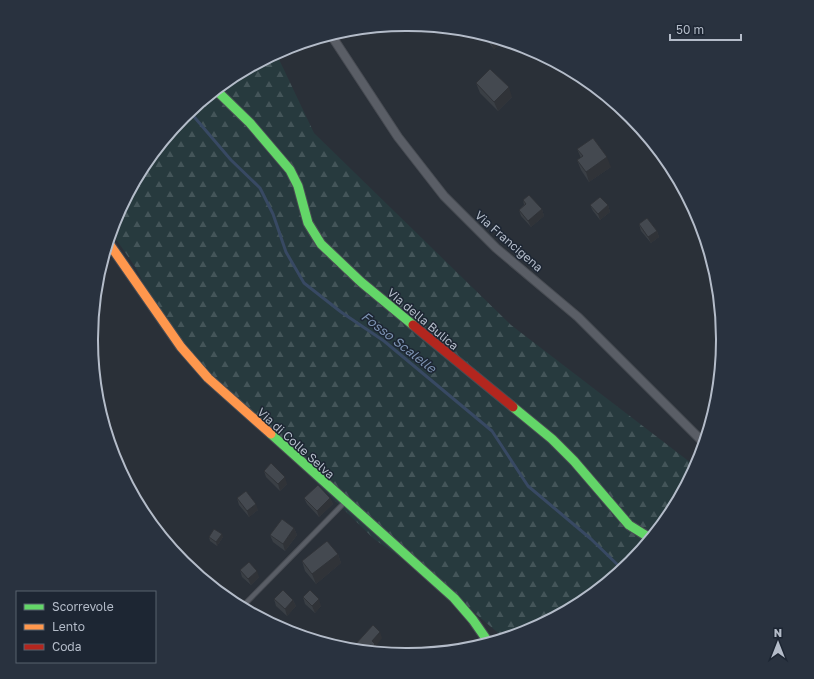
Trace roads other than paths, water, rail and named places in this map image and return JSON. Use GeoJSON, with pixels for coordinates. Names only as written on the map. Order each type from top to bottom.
{"type":"FeatureCollection","features":[{"type":"Feature","properties":{"kind":"street","name":"Via Francigena"},"geometry":{"type":"LineString","coordinates":[[334,40],[402,142],[444,196],[496,248],[578,317],[699,438]]}},
{"type":"Feature","properties":{"kind":"street","name":"Via della Bulica"},"geometry":{"type":"LineString","coordinates":[[220,94],[250,123],[290,170],[298,186],[308,223],[321,244],[361,282],[559,446],[629,525],[645,535]]}},
{"type":"Feature","properties":{"kind":"street","name":"Via di Colle Selva"},"geometry":{"type":"LineString","coordinates":[[112,248],[181,347],[202,371],[228,398],[454,598],[473,620],[485,637]]}},
{"type":"Feature","properties":{"kind":"lane"},"geometry":{"type":"LineString","coordinates":[[246,603],[345,502]]}},
{"type":"Feature","properties":{"kind":"waterway","name":"Fosso Scalelle"},"geometry":{"type":"LineString","coordinates":[[194,117],[231,160],[260,188],[273,214],[286,252],[304,283],[341,312],[384,341],[492,431],[528,486],[591,539],[617,565]]}}]}
